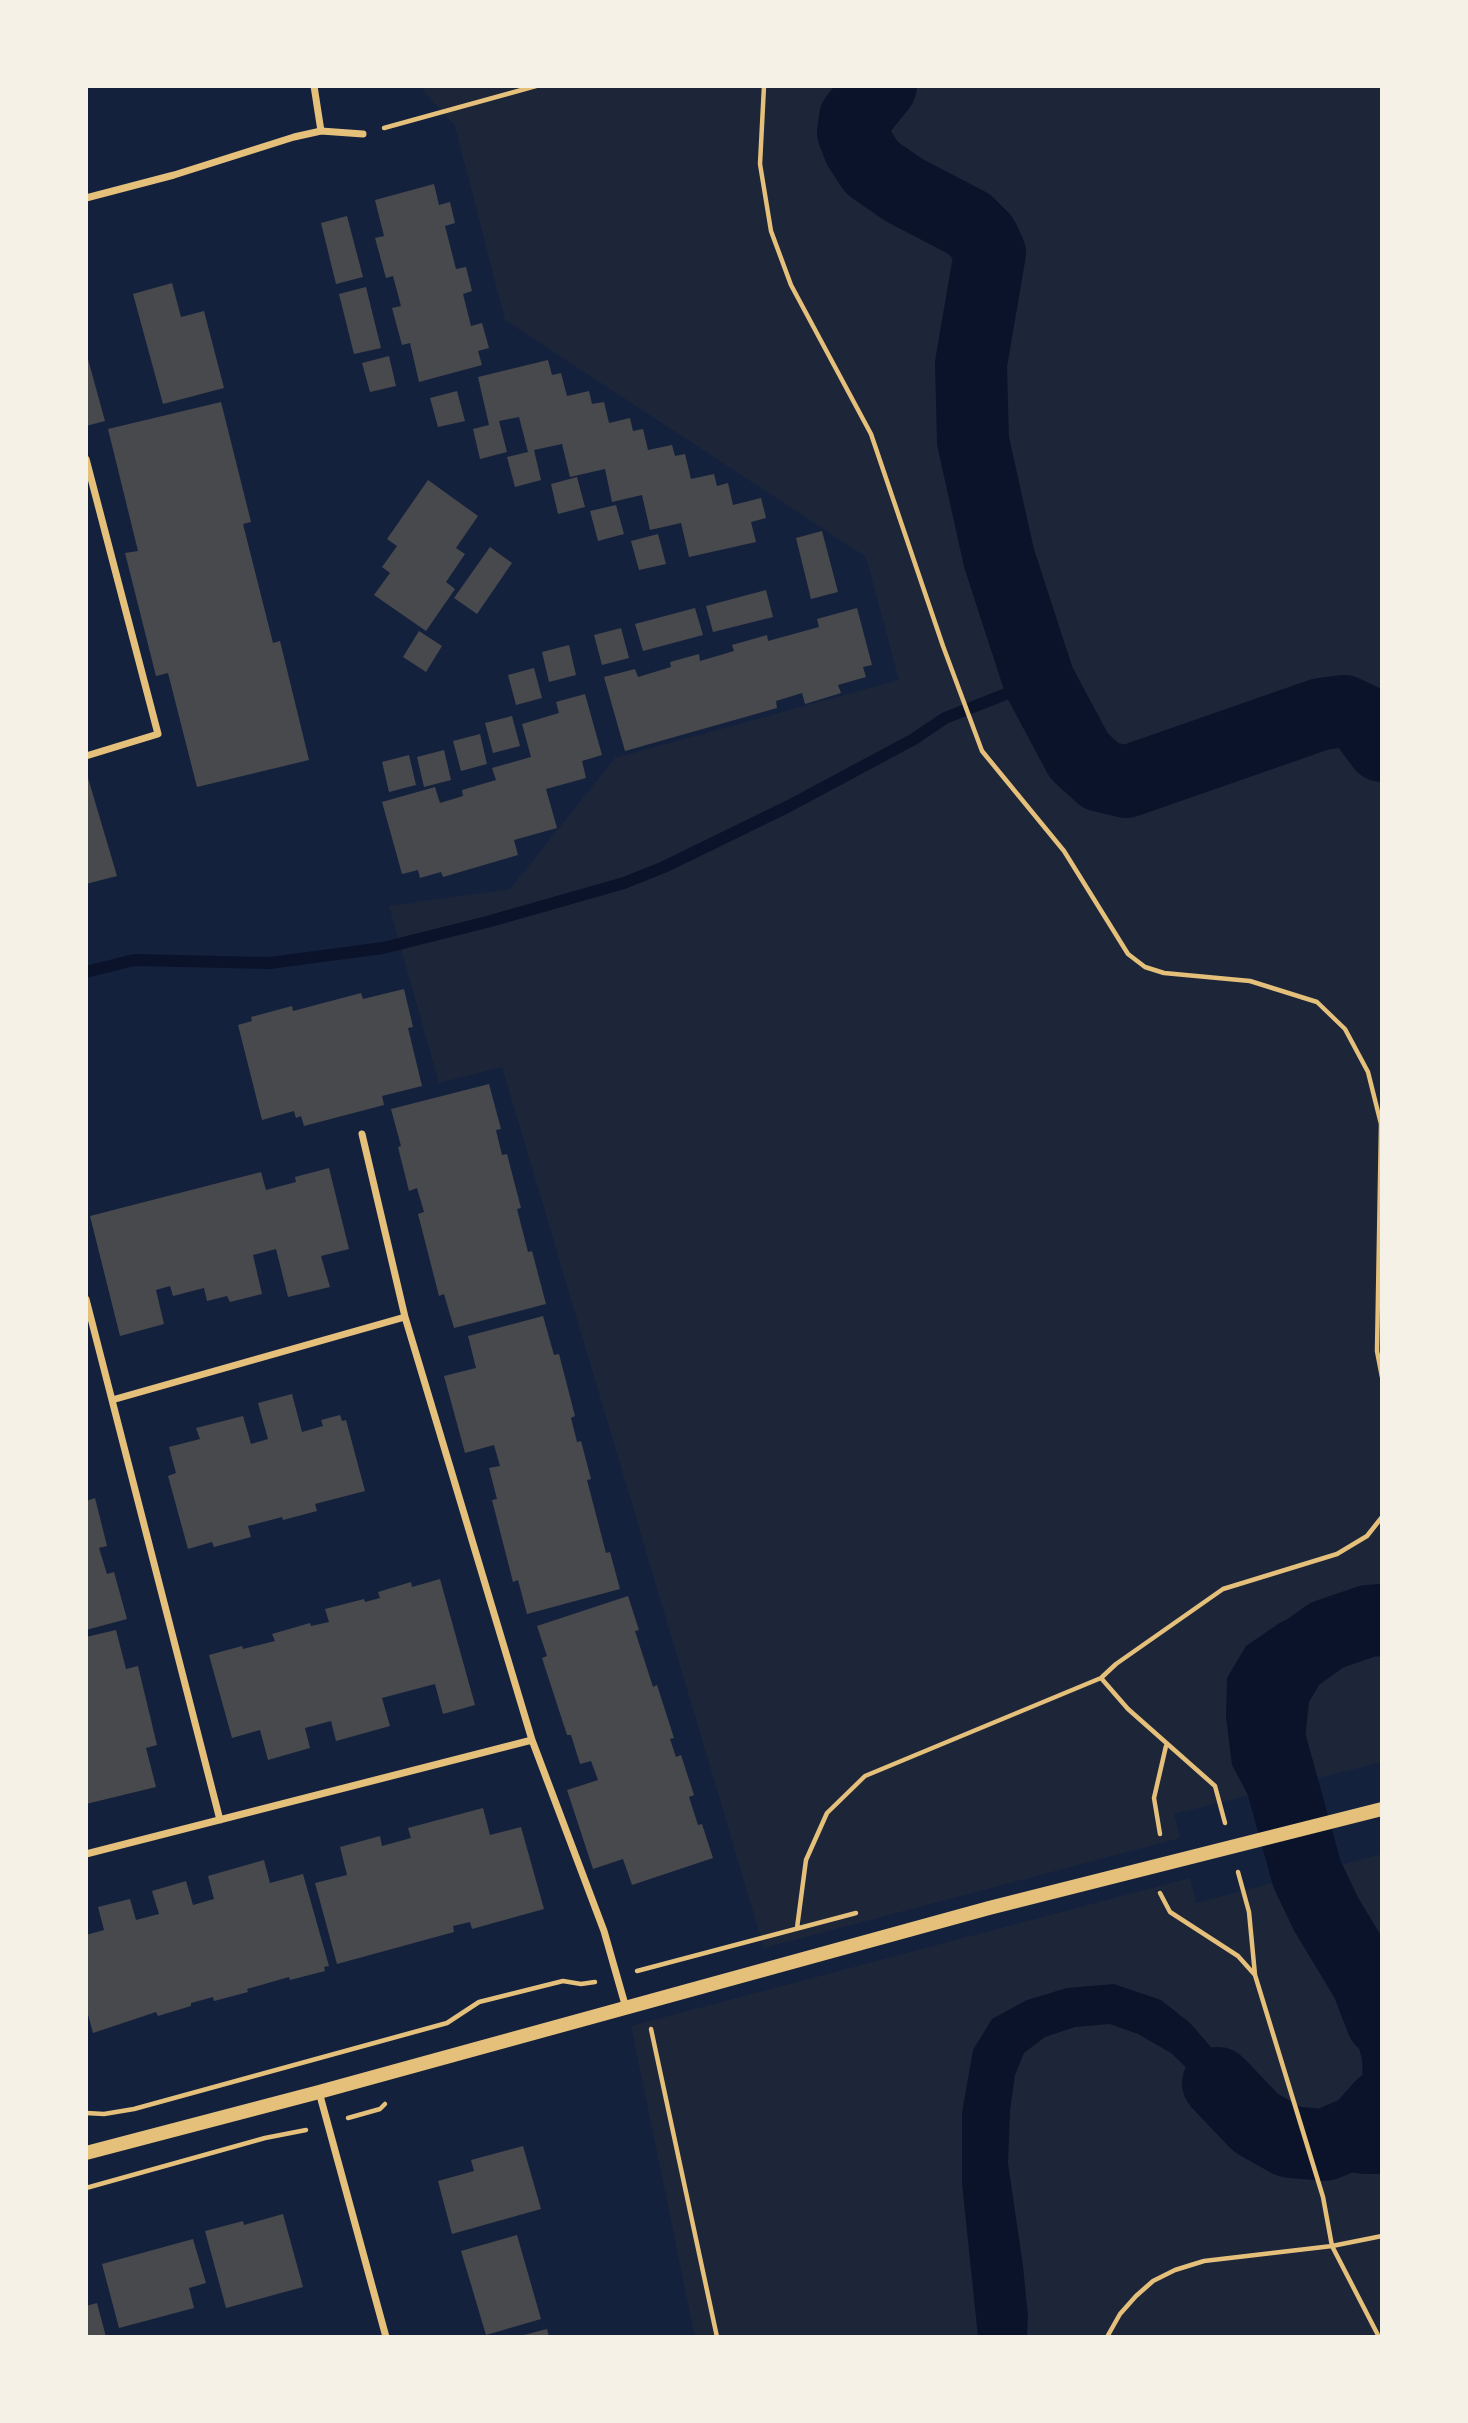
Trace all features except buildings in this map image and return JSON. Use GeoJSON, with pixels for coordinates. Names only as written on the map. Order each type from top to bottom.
{"type":"FeatureCollection","features":[{"type":"Feature","properties":{"kind":"main road"},"geometry":{"type":"LineString","coordinates":[[86,2153],[319,2092],[989,1908],[1382,1809]]}},
{"type":"Feature","properties":{"kind":"street"},"geometry":{"type":"LineString","coordinates":[[314,86],[321,131]]}},
{"type":"Feature","properties":{"kind":"street"},"geometry":{"type":"LineString","coordinates":[[86,198],[174,175],[294,137],[321,131],[363,134]]}},
{"type":"Feature","properties":{"kind":"street"},"geometry":{"type":"LineString","coordinates":[[86,458],[158,734],[86,756]]}},
{"type":"Feature","properties":{"kind":"street"},"geometry":{"type":"LineString","coordinates":[[362,1134],[405,1317],[532,1740],[604,1931],[626,2008]]}},
{"type":"Feature","properties":{"kind":"street"},"geometry":{"type":"LineString","coordinates":[[86,1299],[220,1820]]}},
{"type":"Feature","properties":{"kind":"street"},"geometry":{"type":"LineString","coordinates":[[111,1400],[405,1317]]}},
{"type":"Feature","properties":{"kind":"street"},"geometry":{"type":"LineString","coordinates":[[86,1854],[532,1740]]}},
{"type":"Feature","properties":{"kind":"street"},"geometry":{"type":"LineString","coordinates":[[319,2092],[386,2337]]}},
{"type":"Feature","properties":{"kind":"path"},"geometry":{"type":"LineString","coordinates":[[363,134],[536,86]]}},
{"type":"Feature","properties":{"kind":"path"},"geometry":{"type":"LineString","coordinates":[[764,86],[760,164],[771,231],[791,285],[871,434],[943,646],[982,751],[1065,850],[1128,954],[1145,967],[1164,973],[1250,981],[1317,1002],[1345,1030],[1368,1072],[1381,1124],[1377,1351],[1382,1377]]}},
{"type":"Feature","properties":{"kind":"path"},"geometry":{"type":"LineString","coordinates":[[797,1928],[806,1860],[827,1813],[864,1776],[1101,1678],[1116,1664],[1223,1589],[1337,1554],[1367,1536],[1382,1517]]}},
{"type":"Feature","properties":{"kind":"path"},"geometry":{"type":"LineString","coordinates":[[1101,1678],[1128,1709],[1215,1786],[1225,1824]]}},
{"type":"Feature","properties":{"kind":"path"},"geometry":{"type":"LineString","coordinates":[[1160,1834],[1154,1798],[1166,1745]]}},
{"type":"Feature","properties":{"kind":"path"},"geometry":{"type":"LineString","coordinates":[[1235,1861],[1249,1912],[1255,1975],[1323,2197],[1332,2246],[1378,2337]]}},
{"type":"Feature","properties":{"kind":"path"},"geometry":{"type":"LineString","coordinates":[[1159,1893],[1170,1912],[1238,1956],[1255,1975]]}},
{"type":"Feature","properties":{"kind":"path"},"geometry":{"type":"LineString","coordinates":[[86,2113],[104,2114],[134,2109],[447,2023],[479,2002],[563,1981],[581,1984],[596,1982]]}},
{"type":"Feature","properties":{"kind":"path"},"geometry":{"type":"LineString","coordinates":[[651,2028],[717,2337]]}},
{"type":"Feature","properties":{"kind":"path"},"geometry":{"type":"LineString","coordinates":[[365,2114],[380,2109]]}},
{"type":"Feature","properties":{"kind":"path"},"geometry":{"type":"LineString","coordinates":[[86,2188],[265,2138],[291,2134]]}},
{"type":"Feature","properties":{"kind":"path"},"geometry":{"type":"LineString","coordinates":[[1107,2337],[1120,2314],[1136,2296],[1153,2281],[1175,2270],[1204,2261],[1332,2246],[1382,2236]]}},
{"type":"Feature","properties":{"kind":"shaded area"},"geometry":{"type":"Polygon","coordinates":[[[423,86],[1382,86],[1382,1762],[1174,1814],[1180,1838],[764,1948],[502,1067],[439,1083],[389,906],[510,889],[615,758],[899,680],[866,557],[505,320],[455,126],[424,92],[423,86]]]}},
{"type":"Feature","properties":{"kind":"shaded area"},"geometry":{"type":"Polygon","coordinates":[[[1382,1597],[1382,1643],[1367,1645],[1336,1658],[1307,1682],[1290,1714],[1290,1749],[1300,1782],[1248,1795],[1232,1765],[1226,1717],[1227,1678],[1246,1646],[1281,1622],[1323,1609],[1382,1597]]]}},
{"type":"Feature","properties":{"kind":"shaded area"},"geometry":{"type":"Polygon","coordinates":[[[1382,1854],[1382,2337],[695,2337],[631,2026],[1190,1878],[1196,1903],[1382,1854]]]}},
{"type":"Feature","properties":{"kind":"shaded area"},"geometry":{"type":"Polygon","coordinates":[[[1334,1867],[1349,1900],[1369,1926],[1382,1937],[1382,2174],[1327,2169],[1312,2121],[1329,2120],[1345,2113],[1357,2099],[1363,2083],[1362,2060],[1350,2011],[1324,1958],[1293,1905],[1284,1880],[1334,1867]]]}},
{"type":"Feature","properties":{"kind":"shaded area"},"geometry":{"type":"Polygon","coordinates":[[[1114,1984],[1161,2000],[1190,2023],[1259,2102],[1288,2121],[1301,2165],[1245,2134],[1199,2080],[1171,2053],[1138,2034],[1110,2024],[1075,2027],[1045,2037],[1024,2053],[1015,2075],[1010,2111],[1008,2163],[1023,2266],[1028,2316],[1027,2337],[978,2337],[962,2183],[962,2113],[973,2050],[992,2019],[1027,2000],[1067,1988],[1114,1984]]]}},
{"type":"Feature","properties":{"kind":"waterway"},"geometry":{"type":"LineString","coordinates":[[881,86],[855,118],[853,132],[859,148],[872,168],[904,190],[969,224],[983,238],[990,253],[971,364],[973,441],[999,558],[1039,681],[1079,756],[1101,776],[1126,782],[1321,714],[1344,711],[1363,720],[1382,746]]}},
{"type":"Feature","properties":{"kind":"waterway"},"geometry":{"type":"LineString","coordinates":[[86,972],[134,960],[270,963],[383,948],[624,883],[664,867],[789,806],[914,739],[945,718],[1039,681]]}},
{"type":"Feature","properties":{"kind":"waterway"},"geometry":{"type":"LineString","coordinates":[[1382,1620],[1368,1621],[1327,1635],[1292,1660],[1274,1691],[1269,1737],[1307,1874],[1326,1914],[1367,1982],[1382,2021]]}},
{"type":"Feature","properties":{"kind":"waterway"},"geometry":{"type":"LineString","coordinates":[[1218,2083],[1256,2123],[1290,2142],[1325,2145],[1360,2130],[1382,2105]]}}]}
